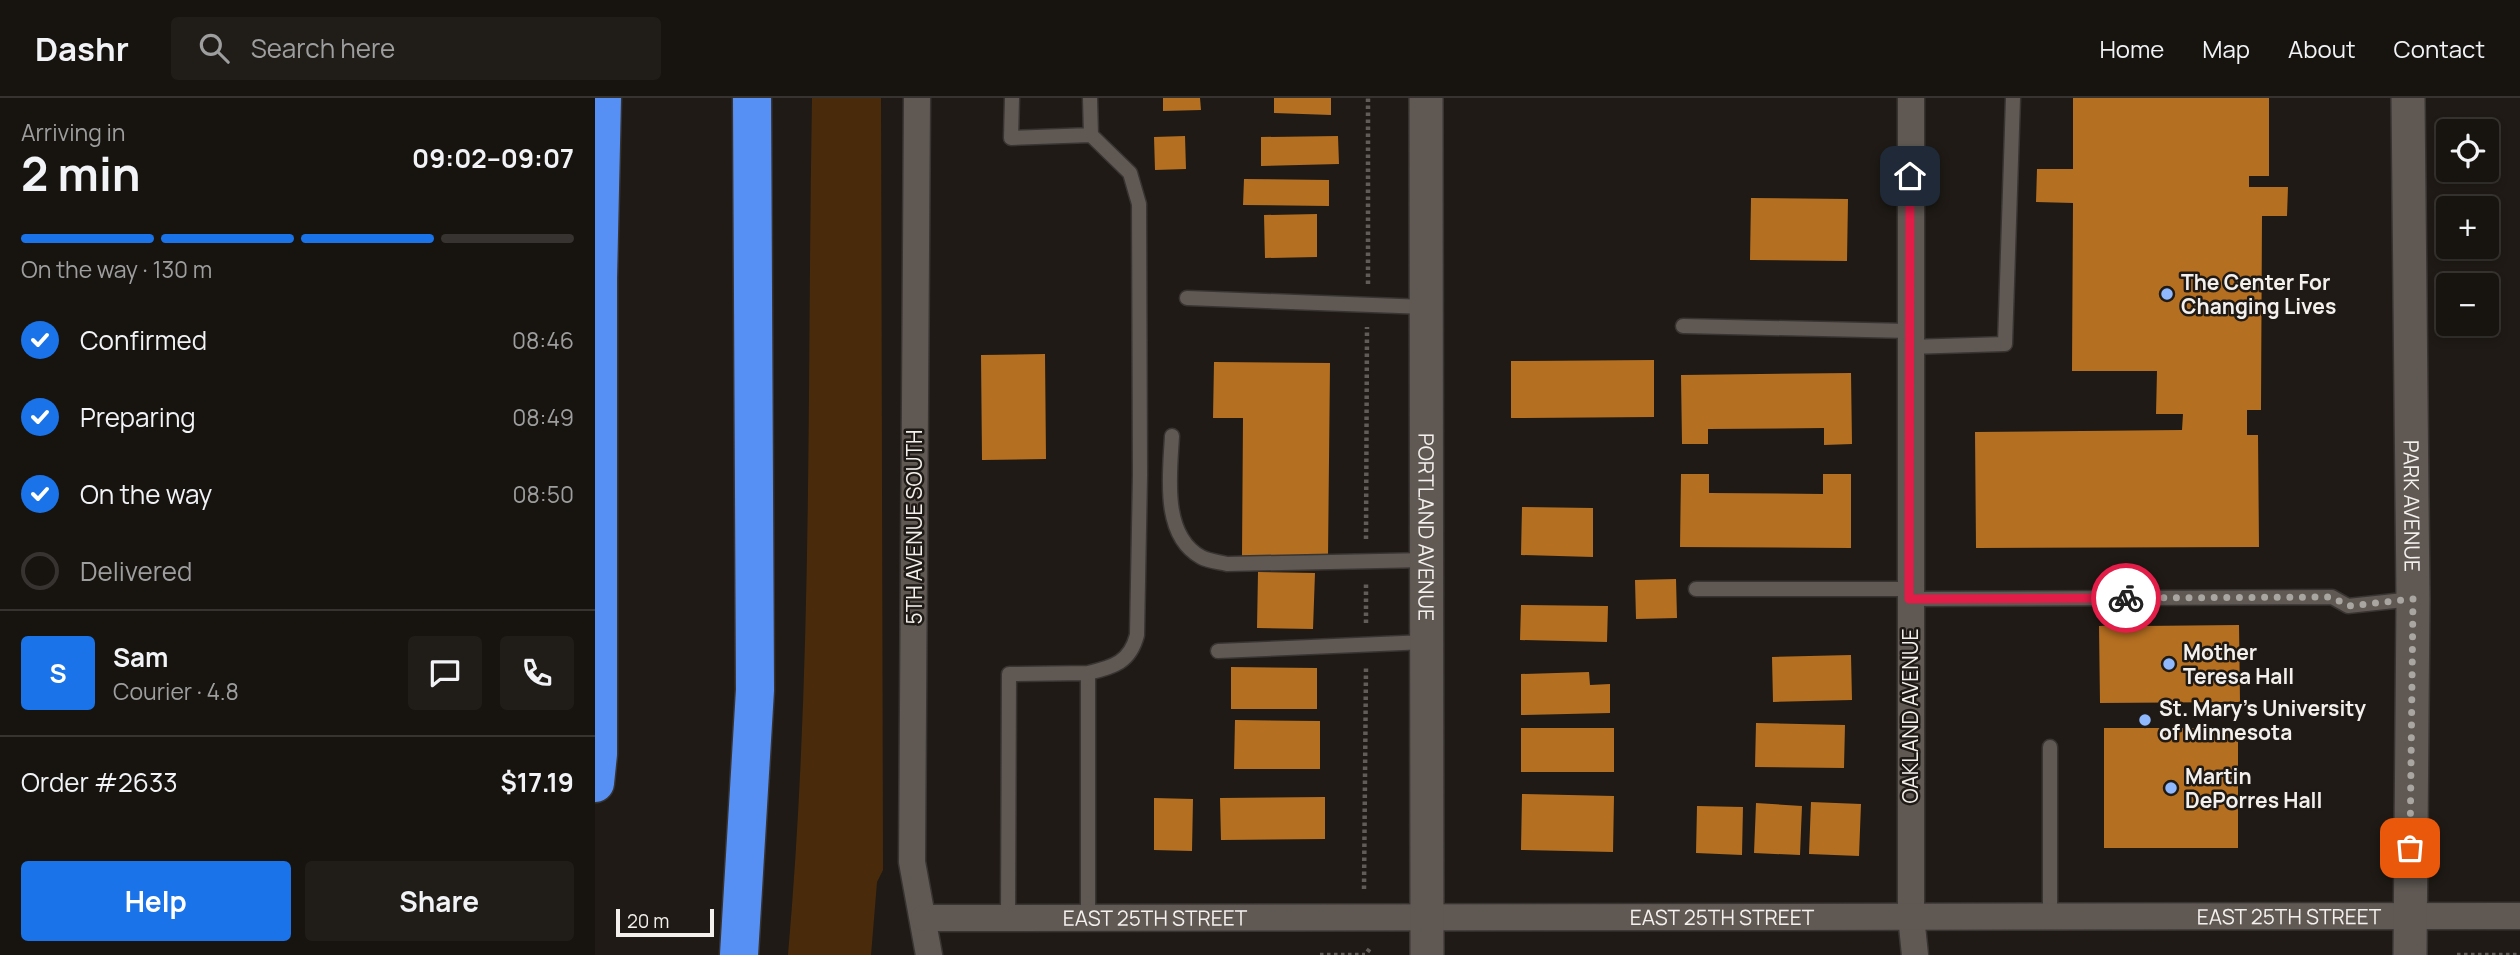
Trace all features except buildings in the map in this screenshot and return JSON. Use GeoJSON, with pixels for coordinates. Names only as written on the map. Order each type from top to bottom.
{"type":"FeatureCollection","features":[{"type":"Feature","properties":{"kind":"highway"},"geometry":{"type":"LineString","coordinates":[[595,783],[598,754],[598,279],[603,98]]}},
{"type":"Feature","properties":{"kind":"highway"},"geometry":{"type":"LineString","coordinates":[[739,955],[755,690],[752,98]]}},
{"type":"Feature","properties":{"kind":"street","name":"5TH AVENUE SOUTH"},"geometry":{"type":"LineString","coordinates":[[917,98],[912,862],[929,955]]}},
{"type":"Feature","properties":{"kind":"street","name":"PORTLAND AVENUE"},"geometry":{"type":"LineString","coordinates":[[1426,98],[1427,955]]}},
{"type":"Feature","properties":{"kind":"street","name":"OAKLAND AVENUE"},"geometry":{"type":"LineString","coordinates":[[1911,98],[1910,916],[1915,955]]}},
{"type":"Feature","properties":{"kind":"street","name":"PARK AVENUE"},"geometry":{"type":"LineString","coordinates":[[2408,98],[2413,599],[2410,955]]}},
{"type":"Feature","properties":{"kind":"street","name":"EAST 25TH STREET"},"geometry":{"type":"LineString","coordinates":[[924,918],[2520,916]]}},
{"type":"Feature","properties":{"kind":"lane"},"geometry":{"type":"LineString","coordinates":[[1011,98],[1011,138],[1091,135]]}},
{"type":"Feature","properties":{"kind":"lane"},"geometry":{"type":"LineString","coordinates":[[1008,918],[1009,674],[1088,673],[1123,662],[1133,650],[1137,635],[1140,489],[1139,204],[1130,173],[1091,135],[1090,98]]}},
{"type":"Feature","properties":{"kind":"lane"},"geometry":{"type":"LineString","coordinates":[[1683,326],[2004,344],[2013,98]]}},
{"type":"Feature","properties":{"kind":"lane"},"geometry":{"type":"LineString","coordinates":[[1187,299],[1426,307]]}},
{"type":"Feature","properties":{"kind":"lane"},"geometry":{"type":"LineString","coordinates":[[1172,436],[1170,475],[1173,513],[1182,540],[1201,557],[1227,564],[1428,560]]}},
{"type":"Feature","properties":{"kind":"lane"},"geometry":{"type":"LineString","coordinates":[[1696,589],[1909,594],[2332,597],[2348,606],[2413,599]]}},
{"type":"Feature","properties":{"kind":"lane"},"geometry":{"type":"LineString","coordinates":[[1218,651],[1427,642]]}},
{"type":"Feature","properties":{"kind":"lane"},"geometry":{"type":"LineString","coordinates":[[1088,673],[1088,918]]}},
{"type":"Feature","properties":{"kind":"lane"},"geometry":{"type":"LineString","coordinates":[[2050,747],[2050,915]]}},
{"type":"Feature","properties":{"kind":"path"},"geometry":{"type":"LineString","coordinates":[[1364,890],[1369,98]]}},
{"type":"Feature","properties":{"kind":"path"},"geometry":{"type":"LineString","coordinates":[[1320,955],[1365,955],[1372,947]]}},
{"type":"Feature","properties":{"kind":"path"},"geometry":{"type":"LineString","coordinates":[[2457,955],[2520,955]]}},
{"type":"Feature","properties":{"kind":"shaded area"},"geometry":{"type":"Polygon","coordinates":[[[812,98],[881,98],[883,870],[877,882],[871,955],[788,955],[802,741],[805,634],[812,98]]]}},
{"type":"Feature","properties":{"kind":"way so far"},"geometry":{"type":"LineString","coordinates":[[2126,598],[2332,597],[2348,606],[2413,599],[2410,848]]}},
{"type":"Feature","properties":{"kind":"place","name":"The Center For Changing Lives"},"geometry":{"type":"Point","coordinates":[2167,294]}},
{"type":"Feature","properties":{"kind":"place","name":"Mother Teresa Hall"},"geometry":{"type":"Point","coordinates":[2169,664]}},
{"type":"Feature","properties":{"kind":"place","name":"St. Mary's University of Minnesota"},"geometry":{"type":"Point","coordinates":[2145,720]}},
{"type":"Feature","properties":{"kind":"place","name":"Martin DePorres Hall"},"geometry":{"type":"Point","coordinates":[2171,788]}},
{"type":"Feature","properties":{"kind":"route"},"geometry":{"type":"LineString","coordinates":[[1910,176],[1909,599],[2126,598]]}}]}
